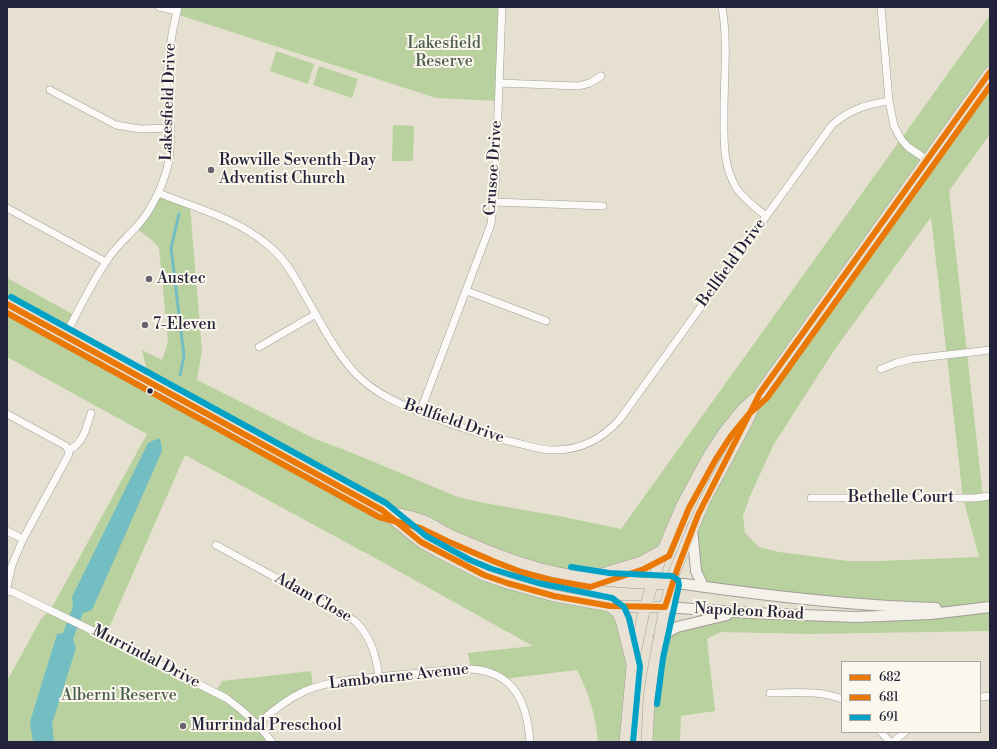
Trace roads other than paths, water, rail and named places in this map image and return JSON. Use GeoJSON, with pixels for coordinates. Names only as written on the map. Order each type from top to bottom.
{"type":"FeatureCollection","features":[{"type":"Feature","properties":{"kind":"main road"},"geometry":{"type":"LineString","coordinates":[[625,742],[632,666],[651,583],[682,505],[709,455],[729,426],[743,409],[760,393],[990,72]]}},
{"type":"Feature","properties":{"kind":"main road","name":"Napoleon Road"},"geometry":{"type":"LineString","coordinates":[[7,304],[244,436],[382,510],[421,542],[454,560],[507,583],[536,592],[610,606],[665,607],[818,616],[886,617],[931,614],[990,607]]}},
{"type":"Feature","properties":{"kind":"main road"},"geometry":{"type":"LineString","coordinates":[[647,742],[649,699],[659,637],[671,584],[692,528],[722,467],[746,424],[760,393]]}},
{"type":"Feature","properties":{"kind":"main road","name":"Napoleon Road"},"geometry":{"type":"LineString","coordinates":[[382,510],[423,520],[479,547],[524,564],[588,579],[640,584],[684,584],[817,602],[900,607],[971,609]]}},
{"type":"Feature","properties":{"kind":"main road"},"geometry":{"type":"LineString","coordinates":[[692,528],[696,571],[702,586]]}},
{"type":"Feature","properties":{"kind":"main road"},"geometry":{"type":"LineString","coordinates":[[588,579],[641,562],[663,550]]}},
{"type":"Feature","properties":{"kind":"main road"},"geometry":{"type":"LineString","coordinates":[[610,606],[618,613],[621,620],[632,666]]}},
{"type":"Feature","properties":{"kind":"main road"},"geometry":{"type":"LineString","coordinates":[[659,637],[677,627],[737,612]]}},
{"type":"Feature","properties":{"kind":"street"},"geometry":{"type":"LineString","coordinates":[[159,7],[177,9]]}},
{"type":"Feature","properties":{"kind":"street","name":"Crusoe Drive"},"geometry":{"type":"LineString","coordinates":[[420,412],[488,235],[494,202],[502,7]]}},
{"type":"Feature","properties":{"kind":"street"},"geometry":{"type":"LineString","coordinates":[[722,7],[725,36],[725,162],[742,195],[766,216]]}},
{"type":"Feature","properties":{"kind":"street"},"geometry":{"type":"LineString","coordinates":[[881,7],[889,101],[894,126],[901,139],[908,147],[927,160]]}},
{"type":"Feature","properties":{"kind":"street","name":"Lakesfield Drive"},"geometry":{"type":"LineString","coordinates":[[65,336],[106,262],[144,218],[158,193],[168,164],[171,128],[167,89],[168,69],[170,42],[177,9]]}},
{"type":"Feature","properties":{"kind":"street"},"geometry":{"type":"LineString","coordinates":[[499,83],[578,86],[590,84],[602,76]]}},
{"type":"Feature","properties":{"kind":"street"},"geometry":{"type":"LineString","coordinates":[[50,90],[116,125],[140,129],[171,128]]}},
{"type":"Feature","properties":{"kind":"street","name":"Bellfield Drive"},"geometry":{"type":"LineString","coordinates":[[158,193],[232,221],[260,238],[288,267],[340,353],[361,378],[388,398],[472,432],[545,450],[572,448],[582,446],[598,439],[610,430],[620,419],[832,126],[851,111],[866,105],[889,101]]}},
{"type":"Feature","properties":{"kind":"street"},"geometry":{"type":"LineString","coordinates":[[494,202],[603,206]]}},
{"type":"Feature","properties":{"kind":"street"},"geometry":{"type":"LineString","coordinates":[[7,208],[106,262]]}},
{"type":"Feature","properties":{"kind":"street"},"geometry":{"type":"LineString","coordinates":[[467,291],[546,321]]}},
{"type":"Feature","properties":{"kind":"street"},"geometry":{"type":"LineString","coordinates":[[258,347],[316,314]]}},
{"type":"Feature","properties":{"kind":"street"},"geometry":{"type":"LineString","coordinates":[[880,369],[911,359],[990,350]]}},
{"type":"Feature","properties":{"kind":"street"},"geometry":{"type":"LineString","coordinates":[[68,450],[75,447],[85,433],[91,413]]}},
{"type":"Feature","properties":{"kind":"street"},"geometry":{"type":"LineString","coordinates":[[7,414],[60,442],[66,446],[69,454],[23,539],[12,565],[7,587]]}},
{"type":"Feature","properties":{"kind":"street","name":"Bethelle Court"},"geometry":{"type":"LineString","coordinates":[[811,498],[974,498],[990,496]]}},
{"type":"Feature","properties":{"kind":"street"},"geometry":{"type":"LineString","coordinates":[[7,531],[23,539]]}},
{"type":"Feature","properties":{"kind":"street","name":"Adam Close"},"geometry":{"type":"LineString","coordinates":[[216,545],[355,621],[364,631],[372,645],[379,677]]}},
{"type":"Feature","properties":{"kind":"street","name":"Murrindal Drive"},"geometry":{"type":"LineString","coordinates":[[7,591],[13,592],[79,624],[226,698],[258,724],[272,742]]}},
{"type":"Feature","properties":{"kind":"street","name":"Lambourne Avenue"},"geometry":{"type":"LineString","coordinates":[[258,724],[280,704],[313,688],[379,677],[463,669],[478,669],[491,673],[508,684],[520,699],[527,716],[530,742]]}},
{"type":"Feature","properties":{"kind":"street"},"geometry":{"type":"LineString","coordinates":[[770,693],[819,693],[841,699]]}},
{"type":"Feature","properties":{"kind":"street"},"geometry":{"type":"LineString","coordinates":[[882,733],[892,742],[904,733]]}},
{"type":"Feature","properties":{"kind":"water"},"geometry":{"type":"Polygon","coordinates":[[[159,438],[162,451],[92,610],[83,613],[73,639],[76,648],[52,724],[54,742],[33,742],[30,722],[57,634],[63,633],[73,607],[72,597],[148,443],[159,438]]]}},
{"type":"Feature","properties":{"kind":"waterway"},"geometry":{"type":"LineString","coordinates":[[179,214],[171,248],[184,356],[180,375]]}},
{"type":"Feature","properties":{"kind":"place","name":"Rowville Seventh-Day Adventist Church"},"geometry":{"type":"Point","coordinates":[211,170]}},
{"type":"Feature","properties":{"kind":"place","name":"Austec"},"geometry":{"type":"Point","coordinates":[149,279]}},
{"type":"Feature","properties":{"kind":"place","name":"7-Eleven"},"geometry":{"type":"Point","coordinates":[145,325]}},
{"type":"Feature","properties":{"kind":"place","name":"Murrindal Preschool"},"geometry":{"type":"Point","coordinates":[183,726]}},
{"type":"Feature","properties":{"kind":"park label","name":"Lakesfield Reserve"},"geometry":{"type":"Point","coordinates":[444,53]}},
{"type":"Feature","properties":{"kind":"park label","name":"Alberni Reserve"},"geometry":{"type":"Point","coordinates":[119,696]}}]}
